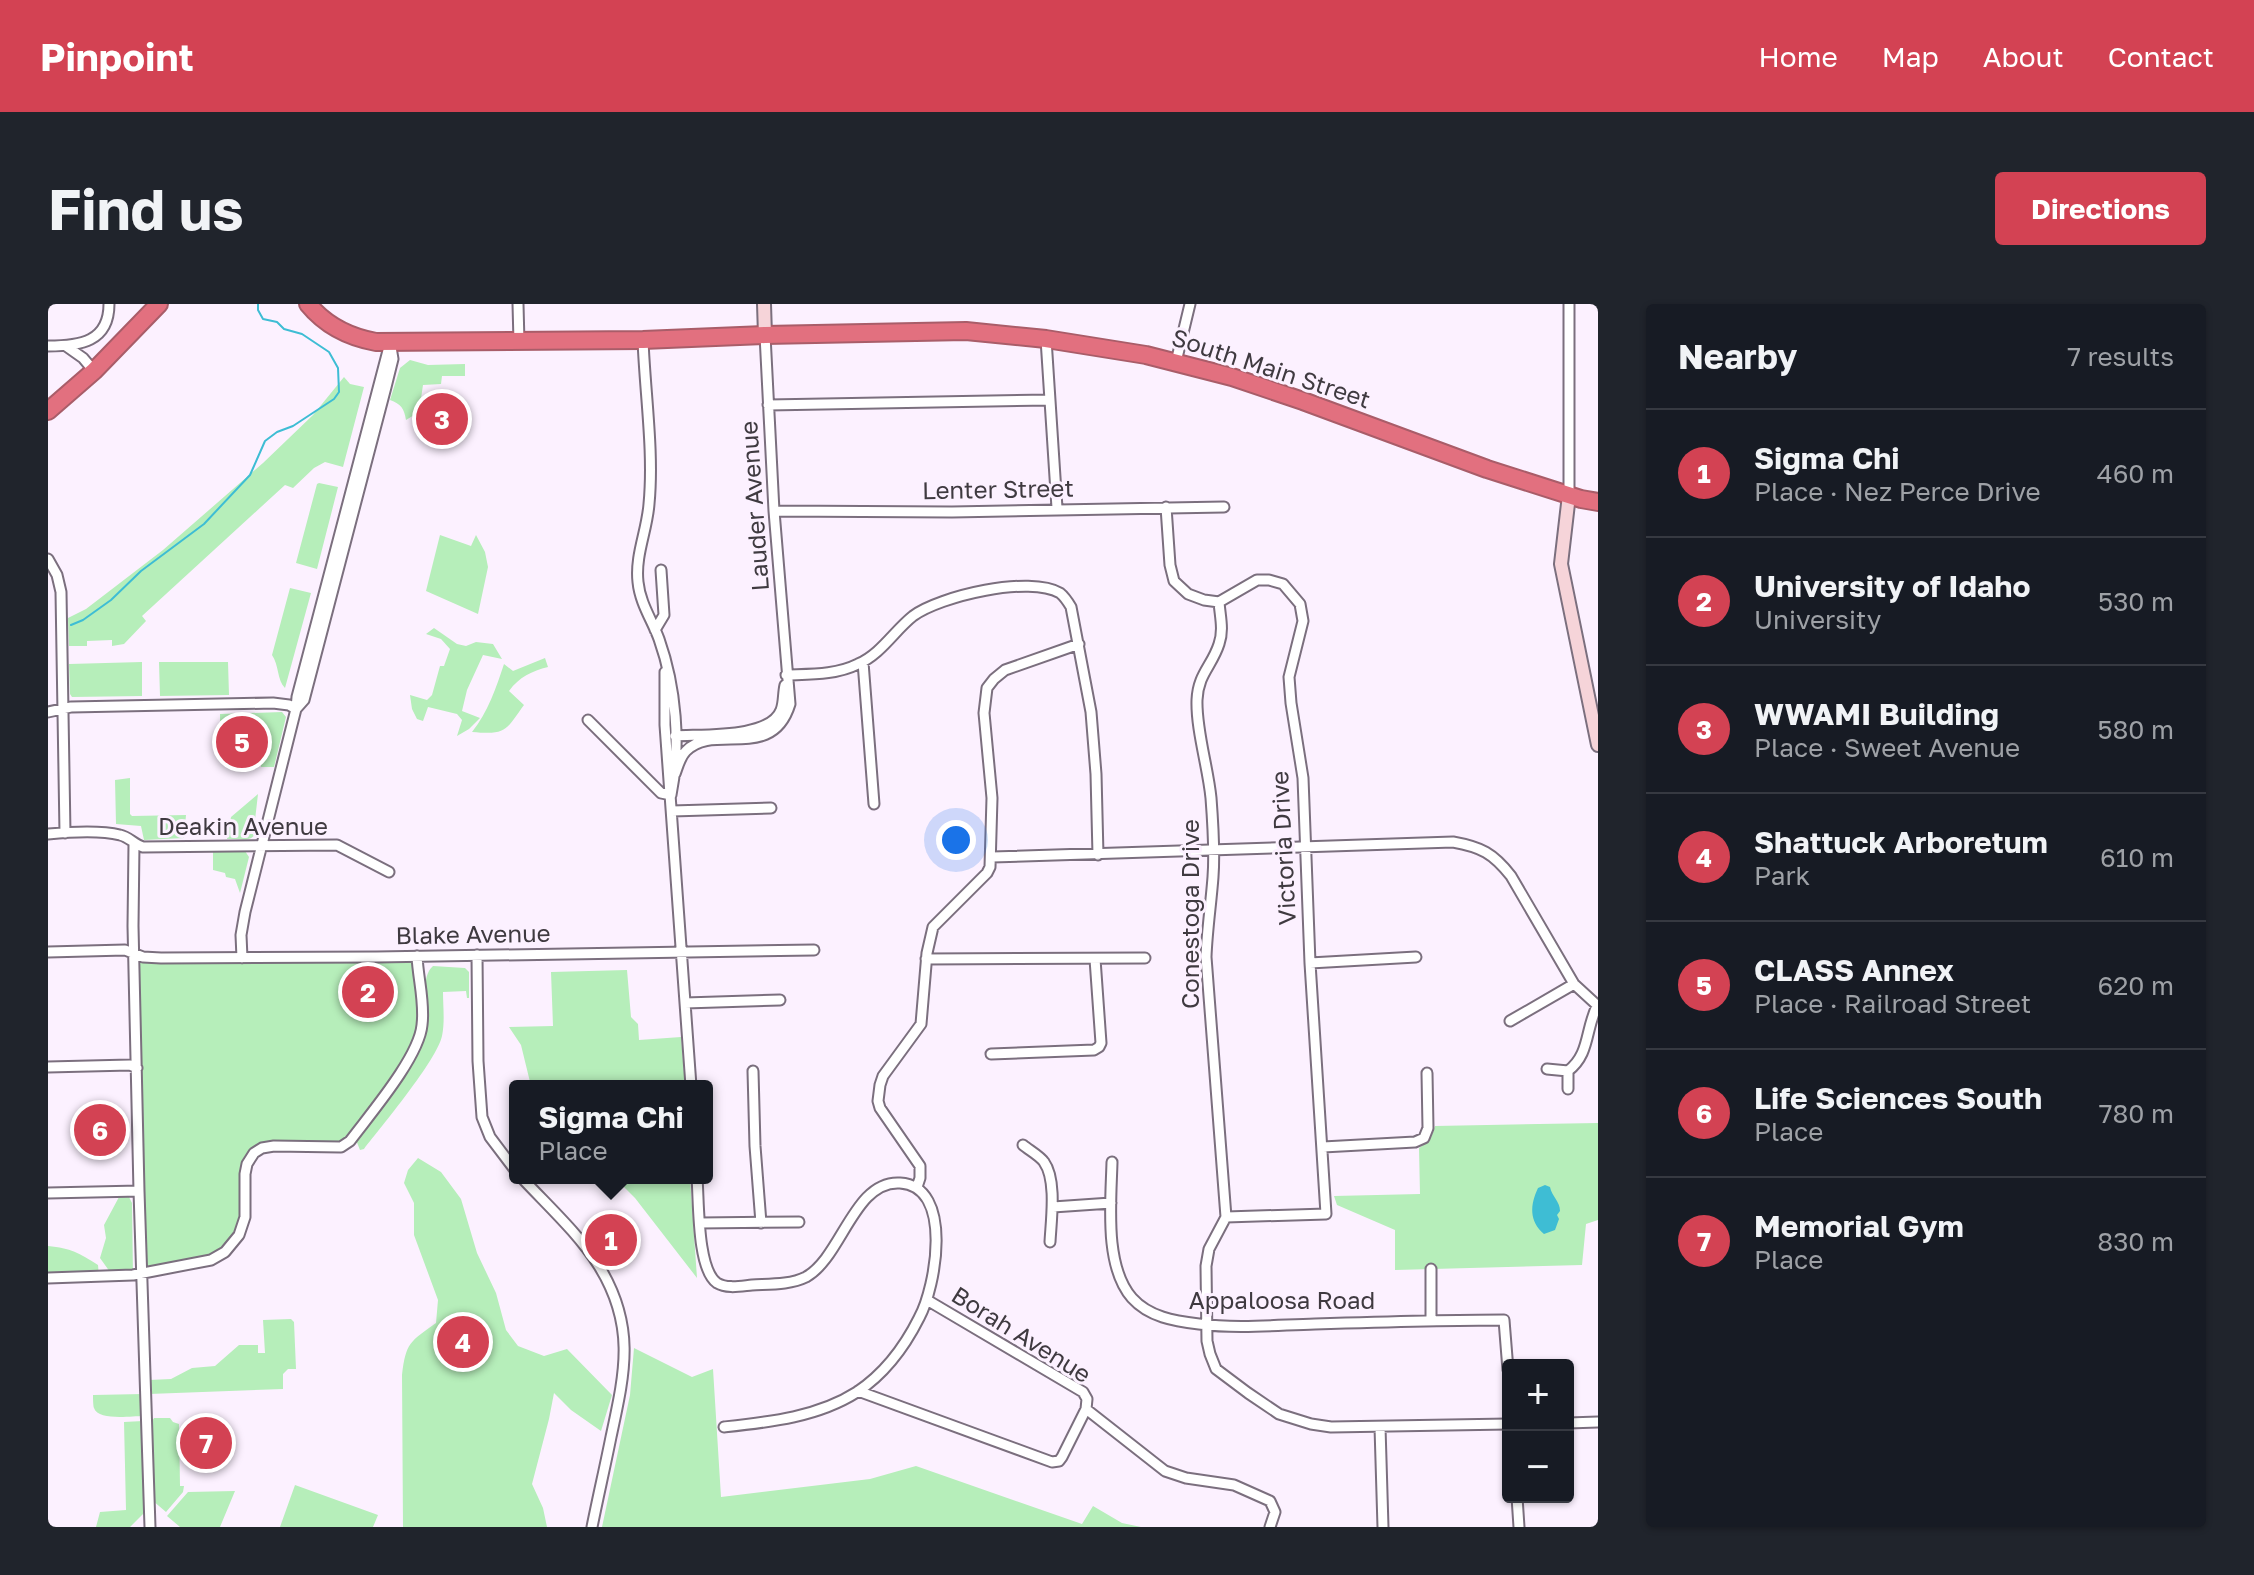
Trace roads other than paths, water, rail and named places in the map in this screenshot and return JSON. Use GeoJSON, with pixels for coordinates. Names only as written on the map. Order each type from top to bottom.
{"type":"FeatureCollection","features":[{"type":"Feature","properties":{"kind":"highway"},"geometry":{"type":"LineString","coordinates":[[48,411],[94,371],[159,304]]}},
{"type":"Feature","properties":{"kind":"highway","name":"South Main Street"},"geometry":{"type":"LineString","coordinates":[[308,304],[329,325],[343,333],[362,340],[390,343],[966,331],[1046,346],[1146,355],[1232,377],[1487,469],[1598,502]]}},
{"type":"Feature","properties":{"kind":"street"},"geometry":{"type":"LineString","coordinates":[[48,346],[66,346],[99,334],[108,321],[109,304]]}},
{"type":"Feature","properties":{"kind":"street"},"geometry":{"type":"LineString","coordinates":[[518,304],[519,342]]}},
{"type":"Feature","properties":{"kind":"street"},"geometry":{"type":"LineString","coordinates":[[764,304],[765,335]]}},
{"type":"Feature","properties":{"kind":"street"},"geometry":{"type":"LineString","coordinates":[[1176,362],[1190,304]]}},
{"type":"Feature","properties":{"kind":"street"},"geometry":{"type":"LineString","coordinates":[[1569,304],[1569,495],[1561,564],[1598,745]]}},
{"type":"Feature","properties":{"kind":"street","name":"Lauder Avenue"},"geometry":{"type":"LineString","coordinates":[[675,774],[682,756],[696,743],[764,736],[787,714],[790,704],[774,511],[765,335]]}},
{"type":"Feature","properties":{"kind":"street"},"geometry":{"type":"LineString","coordinates":[[643,340],[650,468],[649,506],[639,552],[638,582],[646,614],[655,630],[672,683],[675,774],[671,795]]}},
{"type":"Feature","properties":{"kind":"street"},"geometry":{"type":"LineString","coordinates":[[242,958],[241,935],[245,912],[296,709],[304,700],[357,480],[393,359],[390,343]]}},
{"type":"Feature","properties":{"kind":"street"},"geometry":{"type":"LineString","coordinates":[[66,346],[94,371]]}},
{"type":"Feature","properties":{"kind":"street"},"geometry":{"type":"LineString","coordinates":[[1046,346],[1057,508]]}},
{"type":"Feature","properties":{"kind":"street"},"geometry":{"type":"LineString","coordinates":[[768,405],[1049,400]]}},
{"type":"Feature","properties":{"kind":"street"},"geometry":{"type":"LineString","coordinates":[[330,586],[341,525],[357,480]]}},
{"type":"Feature","properties":{"kind":"street"},"geometry":{"type":"LineString","coordinates":[[1166,507],[1174,581],[1188,594],[1219,602]]}},
{"type":"Feature","properties":{"kind":"street","name":"Lenter Street"},"geometry":{"type":"LineString","coordinates":[[774,511],[952,512],[1224,507]]}},
{"type":"Feature","properties":{"kind":"street"},"geometry":{"type":"LineString","coordinates":[[48,559],[57,575],[61,592],[65,833]]}},
{"type":"Feature","properties":{"kind":"street"},"geometry":{"type":"LineString","coordinates":[[655,630],[664,615],[661,570]]}},
{"type":"Feature","properties":{"kind":"street","name":"Victoria Drive"},"geometry":{"type":"LineString","coordinates":[[1219,602],[1257,580],[1269,580],[1283,584],[1300,604],[1303,621],[1289,677],[1303,778],[1310,963],[1326,1214],[1226,1217]]}},
{"type":"Feature","properties":{"kind":"street"},"geometry":{"type":"LineString","coordinates":[[786,675],[827,674],[863,662],[875,654],[904,623],[928,606],[957,596],[1031,587],[1058,592],[1071,607],[1091,712],[1098,855]]}},
{"type":"Feature","properties":{"kind":"street","name":"Conestoga Drive"},"geometry":{"type":"LineString","coordinates":[[1219,602],[1223,628],[1219,646],[1198,687],[1197,703],[1210,794],[1214,850],[1206,957],[1226,1217]]}},
{"type":"Feature","properties":{"kind":"street"},"geometry":{"type":"LineString","coordinates":[[917,1187],[920,1166],[880,1108],[878,1093],[883,1076],[921,1024],[926,959],[933,927],[987,873],[992,857],[992,798],[984,713],[987,688],[1005,670],[1079,644]]}},
{"type":"Feature","properties":{"kind":"street"},"geometry":{"type":"LineString","coordinates":[[665,661],[667,753],[691,1080]]}},
{"type":"Feature","properties":{"kind":"street"},"geometry":{"type":"LineString","coordinates":[[863,662],[874,804]]}},
{"type":"Feature","properties":{"kind":"street","name":"Lauder Avenue"},"geometry":{"type":"LineString","coordinates":[[675,736],[761,729],[774,722],[782,710],[786,675]]}},
{"type":"Feature","properties":{"kind":"street"},"geometry":{"type":"LineString","coordinates":[[48,712],[71,707],[273,703],[296,709]]}},
{"type":"Feature","properties":{"kind":"street"},"geometry":{"type":"LineString","coordinates":[[588,720],[661,793],[671,795]]}},
{"type":"Feature","properties":{"kind":"street"},"geometry":{"type":"LineString","coordinates":[[667,753],[675,736]]}},
{"type":"Feature","properties":{"kind":"street"},"geometry":{"type":"LineString","coordinates":[[672,811],[771,808]]}},
{"type":"Feature","properties":{"kind":"street","name":"Deakin Avenue"},"geometry":{"type":"LineString","coordinates":[[48,834],[112,833],[124,835],[143,847],[337,845],[389,872]]}},
{"type":"Feature","properties":{"kind":"street"},"geometry":{"type":"LineString","coordinates":[[992,857],[1306,845],[1453,842],[1474,846],[1501,863],[1574,984],[1598,1006],[1593,1032],[1583,1055],[1568,1071],[1568,1089]]}},
{"type":"Feature","properties":{"kind":"street"},"geometry":{"type":"LineString","coordinates":[[134,844],[139,1191],[150,1527]]}},
{"type":"Feature","properties":{"kind":"street","name":"Blake Avenue"},"geometry":{"type":"LineString","coordinates":[[48,952],[125,950],[143,957],[242,958],[814,950]]}},
{"type":"Feature","properties":{"kind":"street"},"geometry":{"type":"LineString","coordinates":[[477,955],[482,1117],[490,1137],[509,1162]]}},
{"type":"Feature","properties":{"kind":"street"},"geometry":{"type":"LineString","coordinates":[[48,1278],[133,1275],[189,1266],[211,1260],[232,1245],[245,1217],[245,1174],[254,1153],[274,1146],[341,1147],[350,1141],[407,1062],[418,1043],[423,1010],[417,956]]}},
{"type":"Feature","properties":{"kind":"street"},"geometry":{"type":"LineString","coordinates":[[1310,963],[1416,957]]}},
{"type":"Feature","properties":{"kind":"street"},"geometry":{"type":"LineString","coordinates":[[926,959],[1145,958]]}},
{"type":"Feature","properties":{"kind":"street"},"geometry":{"type":"LineString","coordinates":[[991,1054],[1094,1050],[1099,1047],[1095,959]]}},
{"type":"Feature","properties":{"kind":"street"},"geometry":{"type":"LineString","coordinates":[[1510,1021],[1574,984]]}},
{"type":"Feature","properties":{"kind":"street"},"geometry":{"type":"LineString","coordinates":[[685,1003],[780,1000]]}},
{"type":"Feature","properties":{"kind":"street"},"geometry":{"type":"LineString","coordinates":[[48,1067],[130,1065],[137,1068]]}},
{"type":"Feature","properties":{"kind":"street"},"geometry":{"type":"LineString","coordinates":[[1547,1069],[1568,1071]]}},
{"type":"Feature","properties":{"kind":"street"},"geometry":{"type":"LineString","coordinates":[[753,1071],[761,1223]]}},
{"type":"Feature","properties":{"kind":"street"},"geometry":{"type":"LineString","coordinates":[[1323,1147],[1415,1142],[1424,1138],[1428,1128],[1427,1073]]}},
{"type":"Feature","properties":{"kind":"street"},"geometry":{"type":"LineString","coordinates":[[1023,1145],[1045,1162],[1050,1179],[1053,1207],[1050,1242]]}},
{"type":"Feature","properties":{"kind":"street","name":"Appaloosa Road"},"geometry":{"type":"LineString","coordinates":[[1112,1162],[1114,1258],[1123,1285],[1132,1298],[1155,1315],[1206,1325],[1504,1320],[1507,1359]]}},
{"type":"Feature","properties":{"kind":"street"},"geometry":{"type":"LineString","coordinates":[[697,1184],[704,1259],[707,1270],[722,1285],[735,1287],[801,1279],[826,1259],[865,1199],[880,1187],[895,1182],[917,1187],[928,1198],[935,1223],[934,1266],[927,1300],[917,1323],[894,1357],[858,1391],[831,1405],[796,1417],[724,1427]]}},
{"type":"Feature","properties":{"kind":"street"},"geometry":{"type":"LineString","coordinates":[[528,1184],[585,1245],[611,1290],[623,1330],[623,1382],[592,1527]]}},
{"type":"Feature","properties":{"kind":"street"},"geometry":{"type":"LineString","coordinates":[[48,1193],[139,1191]]}},
{"type":"Feature","properties":{"kind":"street"},"geometry":{"type":"LineString","coordinates":[[1053,1207],[1111,1203]]}},
{"type":"Feature","properties":{"kind":"street"},"geometry":{"type":"LineString","coordinates":[[1226,1217],[1209,1249],[1206,1266],[1206,1325],[1210,1354],[1216,1369],[1279,1414],[1321,1426],[1502,1424]]}},
{"type":"Feature","properties":{"kind":"street"},"geometry":{"type":"LineString","coordinates":[[700,1223],[799,1222]]}},
{"type":"Feature","properties":{"kind":"street"},"geometry":{"type":"LineString","coordinates":[[1431,1269],[1431,1320]]}},
{"type":"Feature","properties":{"kind":"street","name":"Borah Avenue"},"geometry":{"type":"LineString","coordinates":[[927,1300],[1083,1392],[1087,1399],[1086,1409],[1165,1471],[1186,1478],[1234,1485],[1270,1501],[1275,1512],[1270,1527]]}},
{"type":"Feature","properties":{"kind":"street"},"geometry":{"type":"LineString","coordinates":[[858,1391],[1052,1462],[1062,1457],[1086,1409]]}},
{"type":"Feature","properties":{"kind":"street"},"geometry":{"type":"LineString","coordinates":[[1574,1423],[1598,1422]]}},
{"type":"Feature","properties":{"kind":"street"},"geometry":{"type":"LineString","coordinates":[[1380,1427],[1383,1527]]}},
{"type":"Feature","properties":{"kind":"street"},"geometry":{"type":"LineString","coordinates":[[1517,1503],[1519,1527]]}},
{"type":"Feature","properties":{"kind":"water"},"geometry":{"type":"Polygon","coordinates":[[[1545,1185],[1550,1187],[1560,1211],[1555,1230],[1544,1234],[1533,1218],[1532,1207],[1538,1188],[1545,1185]]]}},
{"type":"Feature","properties":{"kind":"waterway"},"geometry":{"type":"LineString","coordinates":[[71,625],[111,600],[141,571],[204,524],[250,475],[265,441],[334,399],[339,392],[338,368],[329,352],[302,334],[263,319],[258,304]]}},
{"type":"Feature","properties":{"kind":"place","name":"WWAMI Building"},"geometry":{"type":"Point","coordinates":[442,419]}},
{"type":"Feature","properties":{"kind":"place","name":"CLASS Annex"},"geometry":{"type":"Point","coordinates":[242,742]}},
{"type":"Feature","properties":{"kind":"place","name":"University of Idaho"},"geometry":{"type":"Point","coordinates":[368,992]}},
{"type":"Feature","properties":{"kind":"place","name":"Life Sciences South"},"geometry":{"type":"Point","coordinates":[100,1130]}},
{"type":"Feature","properties":{"kind":"place","name":"Sigma Chi"},"geometry":{"type":"Point","coordinates":[611,1240]}},
{"type":"Feature","properties":{"kind":"place","name":"Shattuck Arboretum"},"geometry":{"type":"Point","coordinates":[463,1342]}},
{"type":"Feature","properties":{"kind":"place","name":"Memorial Gym"},"geometry":{"type":"Point","coordinates":[206,1443]}}]}
